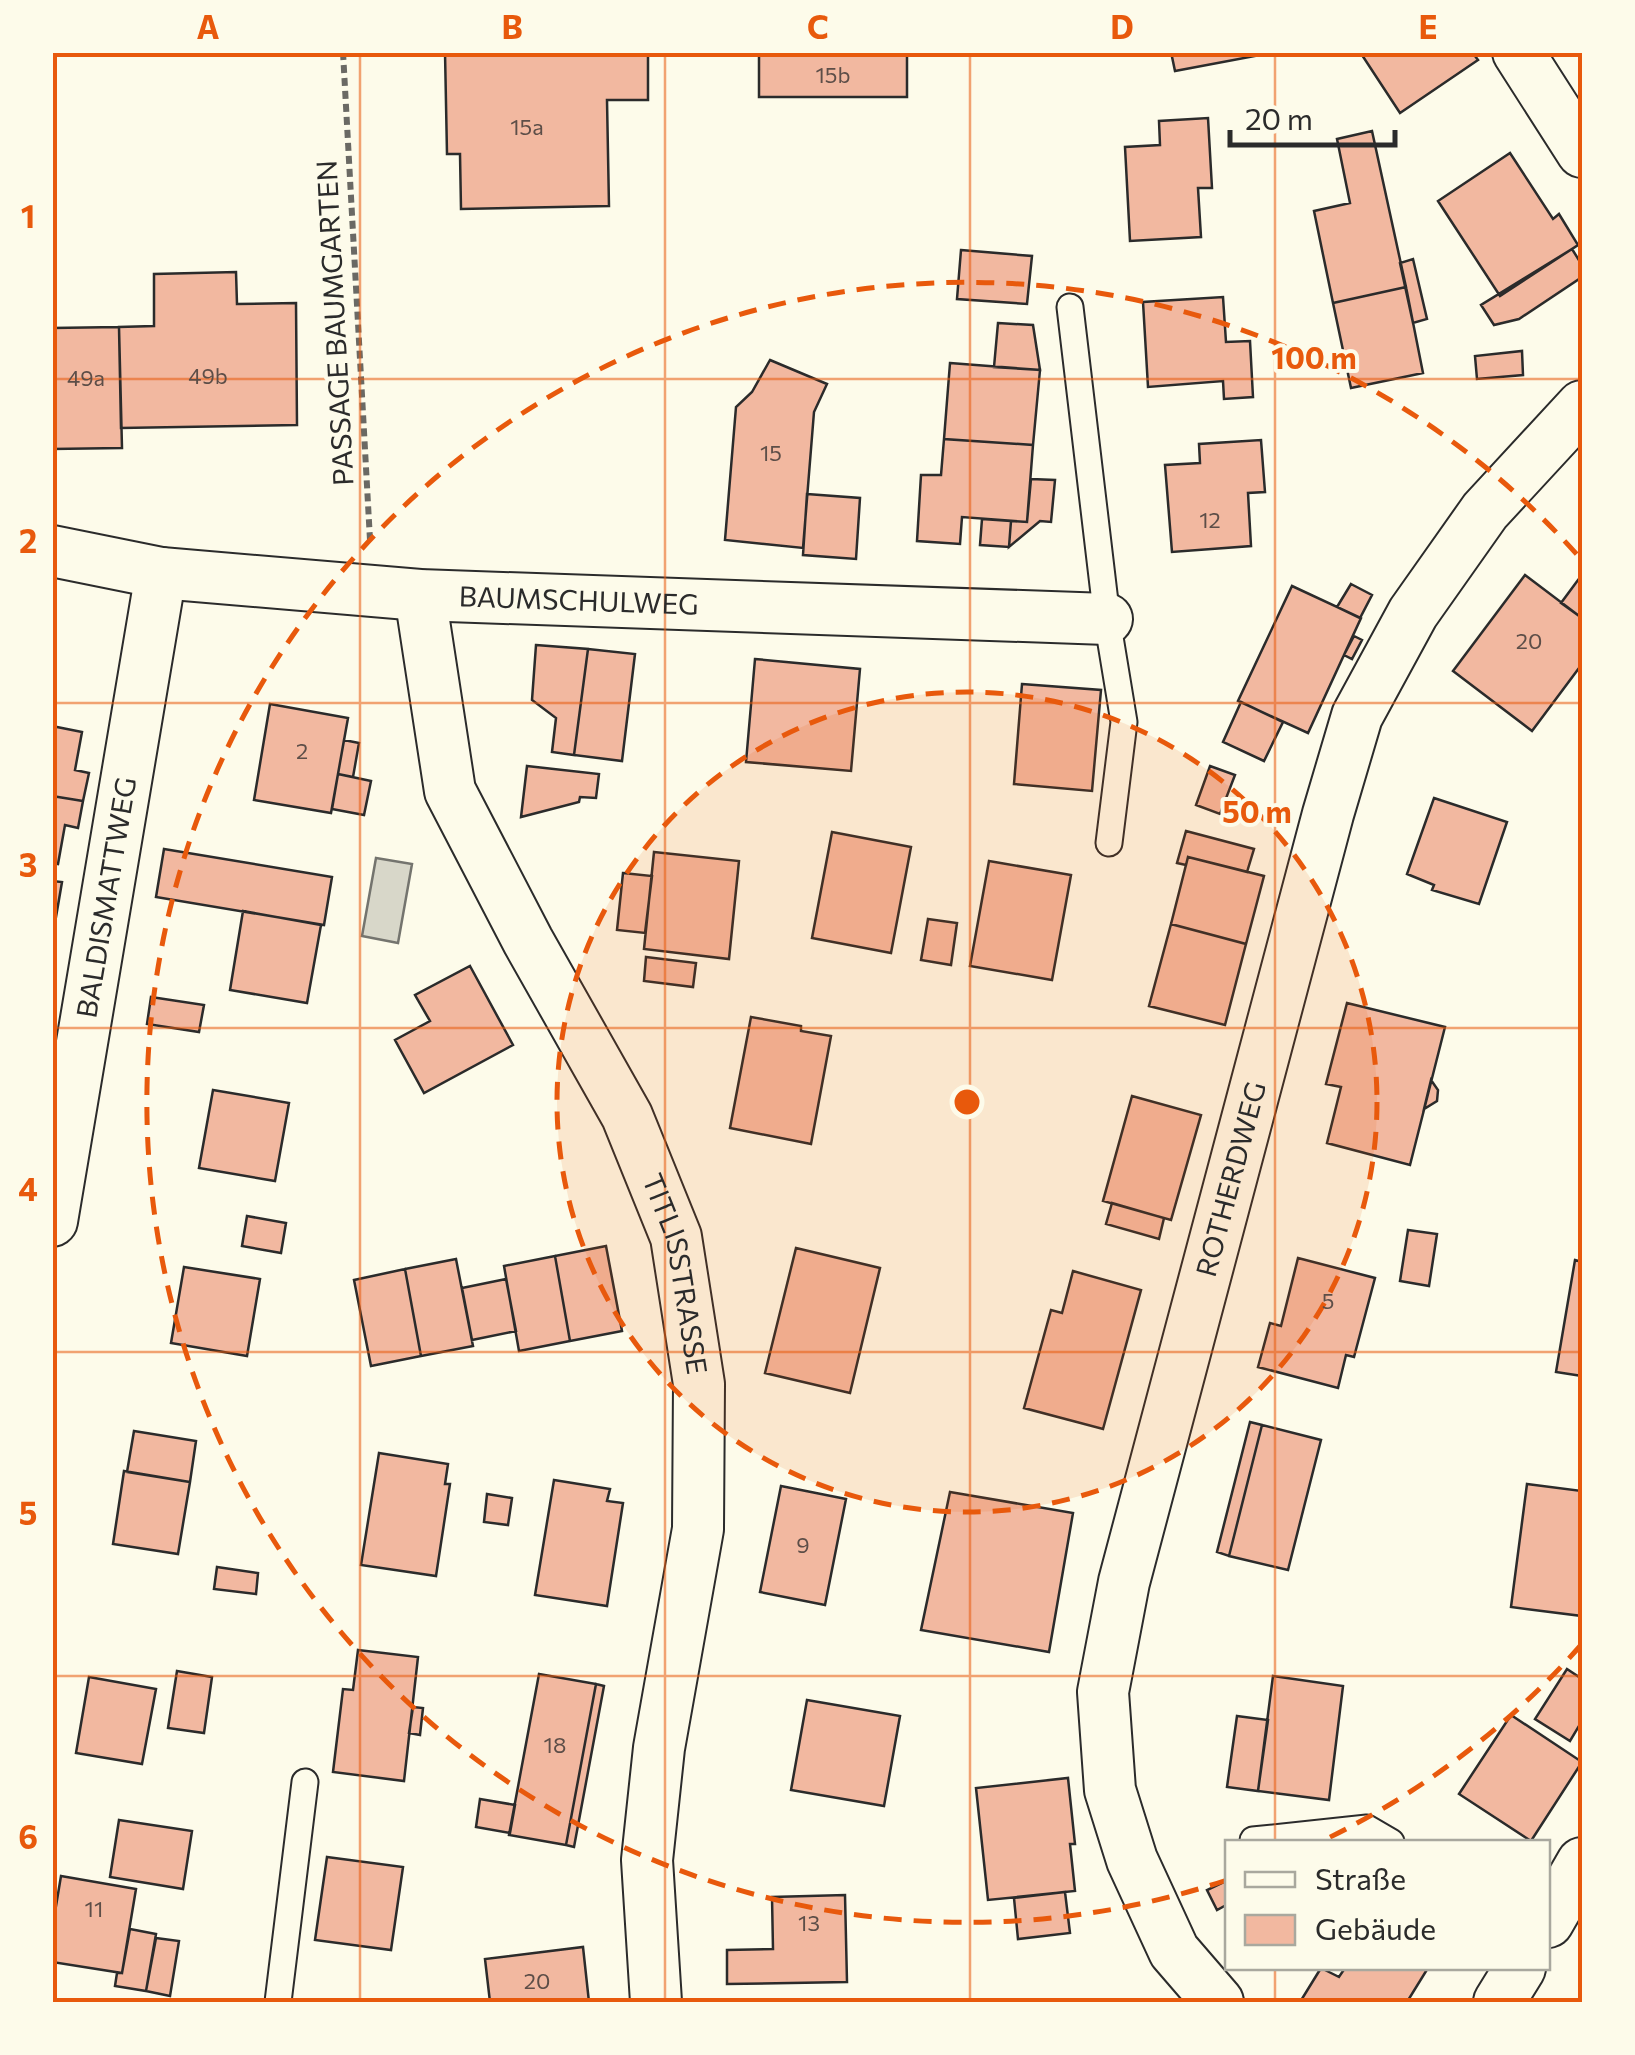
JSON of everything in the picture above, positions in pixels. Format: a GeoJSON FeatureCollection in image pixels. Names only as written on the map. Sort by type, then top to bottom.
{"type":"FeatureCollection","features":[{"type":"Feature","properties":{"kind":"street"},"geometry":{"type":"LineString","coordinates":[[1518,52],[1582,152]]}},
{"type":"Feature","properties":{"kind":"street","name":"ROTHERDWEG"},"geometry":{"type":"LineString","coordinates":[[1210,1998],[1174,1951],[1132,1860],[1110,1790],[1103,1692],[1124,1582],[1357,716],[1413,613],[1485,511],[1582,406]]}},
{"type":"Feature","properties":{"kind":"street","name":"BAUMSCHULWEG"},"geometry":{"type":"LineString","coordinates":[[52,550],[160,574],[396,593],[1107,620]]}},
{"type":"Feature","properties":{"kind":"street","name":"BALDISMATTWEG"},"geometry":{"type":"LineString","coordinates":[[52,1221],[160,574]]}},
{"type":"Feature","properties":{"kind":"street","name":"TITLISSTRASSE"},"geometry":{"type":"LineString","coordinates":[[396,593],[450,791],[528,942],[626,1116],[676,1237],[699,1384],[698,1529],[659,1748],[646,1860],[656,2002]]}},
{"type":"Feature","properties":{"kind":"street"},"geometry":{"type":"LineString","coordinates":[[1550,1919],[1582,1863]]}},
{"type":"Feature","properties":{"kind":"street"},"geometry":{"type":"LineString","coordinates":[[1499,2002],[1519,1970]]}},
{"type":"Feature","properties":{"kind":"lane"},"geometry":{"type":"LineString","coordinates":[[1070,307],[1107,620],[1124,722],[1109,843]]}},
{"type":"Feature","properties":{"kind":"lane"},"geometry":{"type":"LineString","coordinates":[[278,2002],[305,1782]]}},
{"type":"Feature","properties":{"kind":"lane"},"geometry":{"type":"LineString","coordinates":[[1254,1840],[1367,1828],[1388,1840]]}},
{"type":"Feature","properties":{"kind":"path","name":"PASSAGE BAUMGARTEN"},"geometry":{"type":"LineString","coordinates":[[343,52],[396,593]]}},
{"type":"Feature","properties":{"kind":"shaded area"},"geometry":{"type":"Polygon","coordinates":[[[376,858],[412,864],[398,943],[362,936],[376,858]]]}},
{"type":"Feature","properties":{"kind":"building"},"geometry":{"type":"Polygon","coordinates":[[[445,52],[648,52],[648,100],[607,100],[609,206],[461,209],[460,154],[447,154],[445,52]]]}},
{"type":"Feature","properties":{"kind":"building"},"geometry":{"type":"Polygon","coordinates":[[[759,52],[907,52],[907,97],[759,97],[759,52]]]}},
{"type":"Feature","properties":{"kind":"building"},"geometry":{"type":"Polygon","coordinates":[[[1171,52],[1271,52],[1271,53],[1175,71],[1171,52]]]}},
{"type":"Feature","properties":{"kind":"building"},"geometry":{"type":"Polygon","coordinates":[[[1360,52],[1472,52],[1478,60],[1400,113],[1360,52]]]}},
{"type":"Feature","properties":{"kind":"building"},"geometry":{"type":"Polygon","coordinates":[[[1208,118],[1212,188],[1198,188],[1201,237],[1130,241],[1125,147],[1160,145],[1159,121],[1208,118]]]}},
{"type":"Feature","properties":{"kind":"building"},"geometry":{"type":"Polygon","coordinates":[[[1372,131],[1406,287],[1333,303],[1314,211],[1350,203],[1337,139],[1372,131]]]}},
{"type":"Feature","properties":{"kind":"building"},"geometry":{"type":"Polygon","coordinates":[[[1510,153],[1553,219],[1559,214],[1578,245],[1500,296],[1438,201],[1510,153]]]}},
{"type":"Feature","properties":{"kind":"building"},"geometry":{"type":"Polygon","coordinates":[[[1572,249],[1582,265],[1582,277],[1519,319],[1494,325],[1481,305],[1572,249]]]}},
{"type":"Feature","properties":{"kind":"building"},"geometry":{"type":"Polygon","coordinates":[[[961,250],[1032,256],[1027,304],[957,299],[961,250]]]}},
{"type":"Feature","properties":{"kind":"building"},"geometry":{"type":"Polygon","coordinates":[[[1413,259],[1427,319],[1413,323],[1400,263],[1413,259]]]}},
{"type":"Feature","properties":{"kind":"building"},"geometry":{"type":"Polygon","coordinates":[[[236,272],[237,304],[296,303],[297,425],[121,428],[119,327],[154,326],[154,274],[236,272]]]}},
{"type":"Feature","properties":{"kind":"building"},"geometry":{"type":"Polygon","coordinates":[[[1406,287],[1423,373],[1351,388],[1333,303],[1406,287]]]}},
{"type":"Feature","properties":{"kind":"building"},"geometry":{"type":"Polygon","coordinates":[[[1223,297],[1226,342],[1250,341],[1253,397],[1224,399],[1223,381],[1148,387],[1143,302],[1223,297]]]}},
{"type":"Feature","properties":{"kind":"building"},"geometry":{"type":"Polygon","coordinates":[[[998,323],[1033,325],[1040,370],[994,367],[998,323]]]}},
{"type":"Feature","properties":{"kind":"building"},"geometry":{"type":"Polygon","coordinates":[[[119,327],[122,448],[52,449],[52,328],[119,327]]]}},
{"type":"Feature","properties":{"kind":"building"},"geometry":{"type":"Polygon","coordinates":[[[1522,351],[1523,375],[1477,379],[1475,356],[1522,351]]]}},
{"type":"Feature","properties":{"kind":"building"},"geometry":{"type":"Polygon","coordinates":[[[770,360],[827,384],[814,412],[803,548],[725,540],[736,407],[752,392],[770,360]]]}},
{"type":"Feature","properties":{"kind":"building"},"geometry":{"type":"Polygon","coordinates":[[[950,363],[1040,370],[1033,445],[944,439],[950,363]]]}},
{"type":"Feature","properties":{"kind":"building"},"geometry":{"type":"Polygon","coordinates":[[[944,439],[1033,445],[1027,522],[962,517],[960,544],[917,541],[921,475],[941,475],[944,439]]]}},
{"type":"Feature","properties":{"kind":"building"},"geometry":{"type":"Polygon","coordinates":[[[1261,440],[1265,492],[1248,493],[1251,546],[1172,552],[1165,465],[1200,463],[1199,444],[1261,440]]]}},
{"type":"Feature","properties":{"kind":"building"},"geometry":{"type":"Polygon","coordinates":[[[1031,479],[1055,480],[1051,522],[1040,521],[1009,547],[1011,521],[1027,522],[1031,479]]]}},
{"type":"Feature","properties":{"kind":"building"},"geometry":{"type":"Polygon","coordinates":[[[807,494],[860,498],[856,559],[803,555],[807,494]]]}},
{"type":"Feature","properties":{"kind":"building"},"geometry":{"type":"Polygon","coordinates":[[[982,519],[1011,521],[1009,547],[980,545],[982,519]]]}},
{"type":"Feature","properties":{"kind":"building"},"geometry":{"type":"Polygon","coordinates":[[[1525,575],[1582,618],[1582,664],[1532,731],[1453,671],[1525,575]]]}},
{"type":"Feature","properties":{"kind":"building"},"geometry":{"type":"Polygon","coordinates":[[[1578,580],[1582,583],[1582,618],[1561,603],[1578,580]]]}},
{"type":"Feature","properties":{"kind":"building"},"geometry":{"type":"Polygon","coordinates":[[[1351,584],[1372,595],[1360,618],[1337,607],[1351,584]]]}},
{"type":"Feature","properties":{"kind":"building"},"geometry":{"type":"Polygon","coordinates":[[[1292,586],[1361,618],[1308,733],[1238,701],[1292,586]]]}},
{"type":"Feature","properties":{"kind":"building"},"geometry":{"type":"Polygon","coordinates":[[[1354,636],[1362,640],[1352,659],[1344,655],[1354,636]]]}},
{"type":"Feature","properties":{"kind":"building"},"geometry":{"type":"Polygon","coordinates":[[[536,645],[588,649],[574,755],[552,752],[556,718],[532,700],[536,645]]]}},
{"type":"Feature","properties":{"kind":"building"},"geometry":{"type":"Polygon","coordinates":[[[588,649],[635,654],[622,761],[574,755],[588,649]]]}},
{"type":"Feature","properties":{"kind":"building"},"geometry":{"type":"Polygon","coordinates":[[[755,659],[860,669],[851,771],[746,762],[755,659]]]}},
{"type":"Feature","properties":{"kind":"building"},"geometry":{"type":"Polygon","coordinates":[[[1022,684],[1101,690],[1092,791],[1014,784],[1022,684]]]}},
{"type":"Feature","properties":{"kind":"building"},"geometry":{"type":"Polygon","coordinates":[[[1241,702],[1283,722],[1264,761],[1223,742],[1241,702]]]}},
{"type":"Feature","properties":{"kind":"building"},"geometry":{"type":"Polygon","coordinates":[[[270,704],[348,718],[331,813],[254,800],[270,704]]]}},
{"type":"Feature","properties":{"kind":"building"},"geometry":{"type":"Polygon","coordinates":[[[52,726],[82,732],[75,770],[89,773],[83,801],[52,796],[52,726]]]}},
{"type":"Feature","properties":{"kind":"building"},"geometry":{"type":"Polygon","coordinates":[[[344,740],[359,743],[353,777],[338,774],[344,740]]]}},
{"type":"Feature","properties":{"kind":"building"},"geometry":{"type":"Polygon","coordinates":[[[527,766],[599,774],[596,798],[580,797],[579,802],[521,817],[527,766]]]}},
{"type":"Feature","properties":{"kind":"building"},"geometry":{"type":"Polygon","coordinates":[[[1210,766],[1235,775],[1220,814],[1196,805],[1210,766]]]}},
{"type":"Feature","properties":{"kind":"building"},"geometry":{"type":"Polygon","coordinates":[[[338,774],[371,781],[364,815],[332,809],[338,774]]]}},
{"type":"Feature","properties":{"kind":"building"},"geometry":{"type":"Polygon","coordinates":[[[52,796],[83,801],[78,828],[65,825],[58,864],[52,863],[52,796]]]}},
{"type":"Feature","properties":{"kind":"building"},"geometry":{"type":"Polygon","coordinates":[[[1434,798],[1507,822],[1479,904],[1432,890],[1434,885],[1407,874],[1434,798]]]}},
{"type":"Feature","properties":{"kind":"building"},"geometry":{"type":"Polygon","coordinates":[[[1186,831],[1254,849],[1247,872],[1188,857],[1186,865],[1177,863],[1186,831]]]}},
{"type":"Feature","properties":{"kind":"building"},"geometry":{"type":"Polygon","coordinates":[[[832,832],[911,847],[891,953],[812,938],[832,832]]]}},
{"type":"Feature","properties":{"kind":"building"},"geometry":{"type":"Polygon","coordinates":[[[164,849],[332,877],[324,925],[156,897],[164,849]]]}},
{"type":"Feature","properties":{"kind":"building"},"geometry":{"type":"Polygon","coordinates":[[[654,852],[739,861],[729,959],[644,949],[654,852]]]}},
{"type":"Feature","properties":{"kind":"building"},"geometry":{"type":"Polygon","coordinates":[[[1188,857],[1264,876],[1246,944],[1171,924],[1188,857]]]}},
{"type":"Feature","properties":{"kind":"building"},"geometry":{"type":"Polygon","coordinates":[[[989,861],[1071,875],[1052,980],[970,966],[989,861]]]}},
{"type":"Feature","properties":{"kind":"building"},"geometry":{"type":"Polygon","coordinates":[[[623,873],[652,876],[645,933],[617,930],[623,873]]]}},
{"type":"Feature","properties":{"kind":"building"},"geometry":{"type":"Polygon","coordinates":[[[52,881],[62,882],[56,917],[52,917],[52,881]]]}},
{"type":"Feature","properties":{"kind":"building"},"geometry":{"type":"Polygon","coordinates":[[[243,911],[321,925],[307,1003],[230,990],[243,911]]]}},
{"type":"Feature","properties":{"kind":"building"},"geometry":{"type":"Polygon","coordinates":[[[928,919],[957,923],[951,965],[921,960],[928,919]]]}},
{"type":"Feature","properties":{"kind":"building"},"geometry":{"type":"Polygon","coordinates":[[[1171,924],[1246,944],[1225,1025],[1149,1006],[1171,924]]]}},
{"type":"Feature","properties":{"kind":"building"},"geometry":{"type":"Polygon","coordinates":[[[646,957],[696,963],[693,987],[644,981],[646,957]]]}},
{"type":"Feature","properties":{"kind":"building"},"geometry":{"type":"Polygon","coordinates":[[[470,966],[513,1045],[424,1093],[395,1040],[430,1021],[415,995],[470,966]]]}},
{"type":"Feature","properties":{"kind":"building"},"geometry":{"type":"Polygon","coordinates":[[[151,997],[204,1005],[199,1032],[147,1024],[151,997]]]}},
{"type":"Feature","properties":{"kind":"building"},"geometry":{"type":"Polygon","coordinates":[[[1347,1003],[1445,1027],[1410,1165],[1327,1143],[1341,1087],[1326,1084],[1347,1003]]]}},
{"type":"Feature","properties":{"kind":"building"},"geometry":{"type":"Polygon","coordinates":[[[751,1017],[831,1036],[811,1144],[730,1128],[751,1017]]]}},
{"type":"Feature","properties":{"kind":"building"},"geometry":{"type":"Polygon","coordinates":[[[1431,1080],[1438,1090],[1437,1101],[1424,1109],[1431,1080]]]}},
{"type":"Feature","properties":{"kind":"building"},"geometry":{"type":"Polygon","coordinates":[[[213,1090],[289,1103],[275,1181],[199,1168],[213,1090]]]}},
{"type":"Feature","properties":{"kind":"building"},"geometry":{"type":"Polygon","coordinates":[[[1132,1096],[1201,1115],[1171,1220],[1103,1201],[1132,1096]]]}},
{"type":"Feature","properties":{"kind":"building"},"geometry":{"type":"Polygon","coordinates":[[[1112,1203],[1164,1218],[1159,1239],[1106,1224],[1112,1203]]]}},
{"type":"Feature","properties":{"kind":"building"},"geometry":{"type":"Polygon","coordinates":[[[247,1216],[286,1223],[281,1253],[242,1246],[247,1216]]]}},
{"type":"Feature","properties":{"kind":"building"},"geometry":{"type":"Polygon","coordinates":[[[1408,1230],[1437,1234],[1429,1286],[1400,1281],[1408,1230]]]}},
{"type":"Feature","properties":{"kind":"building"},"geometry":{"type":"Polygon","coordinates":[[[606,1246],[622,1331],[570,1341],[555,1256],[606,1246]]]}},
{"type":"Feature","properties":{"kind":"building"},"geometry":{"type":"Polygon","coordinates":[[[796,1248],[880,1268],[850,1393],[765,1373],[796,1248]]]}},
{"type":"Feature","properties":{"kind":"building"},"geometry":{"type":"Polygon","coordinates":[[[555,1256],[570,1341],[519,1351],[504,1266],[555,1256]]]}},
{"type":"Feature","properties":{"kind":"building"},"geometry":{"type":"Polygon","coordinates":[[[1298,1258],[1375,1278],[1354,1357],[1346,1355],[1338,1388],[1258,1367],[1270,1323],[1281,1326],[1298,1258]]]}},
{"type":"Feature","properties":{"kind":"building"},"geometry":{"type":"Polygon","coordinates":[[[456,1259],[473,1346],[421,1356],[405,1269],[456,1259]]]}},
{"type":"Feature","properties":{"kind":"building"},"geometry":{"type":"Polygon","coordinates":[[[1575,1260],[1582,1262],[1582,1376],[1556,1372],[1575,1260]]]}},
{"type":"Feature","properties":{"kind":"building"},"geometry":{"type":"Polygon","coordinates":[[[184,1267],[260,1279],[247,1356],[171,1343],[184,1267]]]}},
{"type":"Feature","properties":{"kind":"building"},"geometry":{"type":"Polygon","coordinates":[[[405,1269],[421,1356],[371,1366],[354,1280],[405,1269]]]}},
{"type":"Feature","properties":{"kind":"building"},"geometry":{"type":"Polygon","coordinates":[[[1073,1271],[1141,1290],[1103,1429],[1024,1408],[1051,1310],[1062,1313],[1073,1271]]]}},
{"type":"Feature","properties":{"kind":"building"},"geometry":{"type":"Polygon","coordinates":[[[506,1279],[516,1331],[472,1340],[462,1288],[506,1279]]]}},
{"type":"Feature","properties":{"kind":"building"},"geometry":{"type":"Polygon","coordinates":[[[1250,1422],[1262,1425],[1229,1556],[1217,1552],[1250,1422]]]}},
{"type":"Feature","properties":{"kind":"building"},"geometry":{"type":"Polygon","coordinates":[[[1262,1425],[1321,1440],[1288,1570],[1229,1556],[1262,1425]]]}},
{"type":"Feature","properties":{"kind":"building"},"geometry":{"type":"Polygon","coordinates":[[[134,1431],[196,1441],[190,1482],[127,1472],[134,1431]]]}},
{"type":"Feature","properties":{"kind":"building"},"geometry":{"type":"Polygon","coordinates":[[[379,1453],[448,1464],[445,1484],[450,1484],[436,1576],[361,1565],[379,1453]]]}},
{"type":"Feature","properties":{"kind":"building"},"geometry":{"type":"Polygon","coordinates":[[[124,1471],[190,1482],[178,1554],[113,1544],[124,1471]]]}},
{"type":"Feature","properties":{"kind":"building"},"geometry":{"type":"Polygon","coordinates":[[[554,1480],[610,1489],[607,1501],[623,1503],[607,1606],[535,1595],[554,1480]]]}},
{"type":"Feature","properties":{"kind":"building"},"geometry":{"type":"Polygon","coordinates":[[[1527,1484],[1582,1491],[1582,1616],[1511,1607],[1527,1484]]]}},
{"type":"Feature","properties":{"kind":"building"},"geometry":{"type":"Polygon","coordinates":[[[781,1486],[846,1499],[825,1605],[760,1592],[781,1486]]]}},
{"type":"Feature","properties":{"kind":"building"},"geometry":{"type":"Polygon","coordinates":[[[950,1492],[1073,1513],[1049,1652],[921,1630],[950,1492]]]}},
{"type":"Feature","properties":{"kind":"building"},"geometry":{"type":"Polygon","coordinates":[[[487,1494],[512,1498],[508,1525],[484,1522],[487,1494]]]}},
{"type":"Feature","properties":{"kind":"building"},"geometry":{"type":"Polygon","coordinates":[[[217,1567],[258,1573],[256,1594],[214,1589],[217,1567]]]}},
{"type":"Feature","properties":{"kind":"building"},"geometry":{"type":"Polygon","coordinates":[[[358,1650],[418,1657],[404,1781],[333,1772],[343,1689],[353,1690],[358,1650]]]}},
{"type":"Feature","properties":{"kind":"building"},"geometry":{"type":"Polygon","coordinates":[[[1567,1669],[1582,1679],[1582,1721],[1570,1741],[1535,1719],[1567,1669]]]}},
{"type":"Feature","properties":{"kind":"building"},"geometry":{"type":"Polygon","coordinates":[[[177,1671],[212,1677],[204,1733],[168,1728],[177,1671]]]}},
{"type":"Feature","properties":{"kind":"building"},"geometry":{"type":"Polygon","coordinates":[[[539,1674],[596,1684],[566,1845],[509,1835],[539,1674]]]}},
{"type":"Feature","properties":{"kind":"building"},"geometry":{"type":"Polygon","coordinates":[[[1273,1676],[1343,1686],[1329,1800],[1258,1791],[1273,1676]]]}},
{"type":"Feature","properties":{"kind":"building"},"geometry":{"type":"Polygon","coordinates":[[[89,1677],[156,1689],[142,1764],[76,1753],[89,1677]]]}},
{"type":"Feature","properties":{"kind":"building"},"geometry":{"type":"Polygon","coordinates":[[[596,1684],[604,1686],[574,1847],[566,1845],[596,1684]]]}},
{"type":"Feature","properties":{"kind":"building"},"geometry":{"type":"Polygon","coordinates":[[[807,1700],[900,1716],[884,1806],[791,1790],[807,1700]]]}},
{"type":"Feature","properties":{"kind":"building"},"geometry":{"type":"Polygon","coordinates":[[[413,1707],[423,1708],[420,1735],[409,1733],[413,1707]]]}},
{"type":"Feature","properties":{"kind":"building"},"geometry":{"type":"Polygon","coordinates":[[[1511,1715],[1582,1762],[1532,1840],[1459,1794],[1511,1715]]]}},
{"type":"Feature","properties":{"kind":"building"},"geometry":{"type":"Polygon","coordinates":[[[1237,1716],[1268,1720],[1258,1791],[1227,1787],[1237,1716]]]}},
{"type":"Feature","properties":{"kind":"building"},"geometry":{"type":"Polygon","coordinates":[[[1068,1778],[1075,1891],[988,1900],[976,1788],[1068,1778]]]}},
{"type":"Feature","properties":{"kind":"building"},"geometry":{"type":"Polygon","coordinates":[[[480,1799],[515,1805],[510,1833],[476,1827],[480,1799]]]}},
{"type":"Feature","properties":{"kind":"building"},"geometry":{"type":"Polygon","coordinates":[[[119,1820],[192,1831],[183,1889],[110,1877],[119,1820]]]}},
{"type":"Feature","properties":{"kind":"building"},"geometry":{"type":"Polygon","coordinates":[[[327,1857],[403,1867],[391,1950],[315,1940],[327,1857]]]}},
{"type":"Feature","properties":{"kind":"building"},"geometry":{"type":"Polygon","coordinates":[[[61,1876],[136,1889],[122,1973],[52,1962],[52,1930],[61,1876]]]}},
{"type":"Feature","properties":{"kind":"building"},"geometry":{"type":"Polygon","coordinates":[[[1225,1881],[1225,1906],[1217,1910],[1207,1890],[1225,1881]]]}},
{"type":"Feature","properties":{"kind":"building"},"geometry":{"type":"Polygon","coordinates":[[[1065,1892],[1070,1933],[1018,1939],[1014,1898],[1065,1892]]]}},
{"type":"Feature","properties":{"kind":"building"},"geometry":{"type":"Polygon","coordinates":[[[845,1895],[847,1982],[727,1984],[727,1950],[773,1949],[772,1897],[845,1895]]]}},
{"type":"Feature","properties":{"kind":"building"},"geometry":{"type":"Polygon","coordinates":[[[130,1929],[156,1934],[146,1991],[115,1986],[117,1973],[122,1973],[130,1929]]]}},
{"type":"Feature","properties":{"kind":"building"},"geometry":{"type":"Polygon","coordinates":[[[156,1938],[179,1941],[170,1996],[146,1991],[156,1938]]]}},
{"type":"Feature","properties":{"kind":"building"},"geometry":{"type":"Polygon","coordinates":[[[583,1947],[589,2002],[490,2002],[485,1959],[583,1947]]]}},
{"type":"Feature","properties":{"kind":"building"},"geometry":{"type":"Polygon","coordinates":[[[1320,1970],[1339,1977],[1344,1970],[1427,1970],[1407,2002],[1300,2002],[1320,1970]]]}}]}
